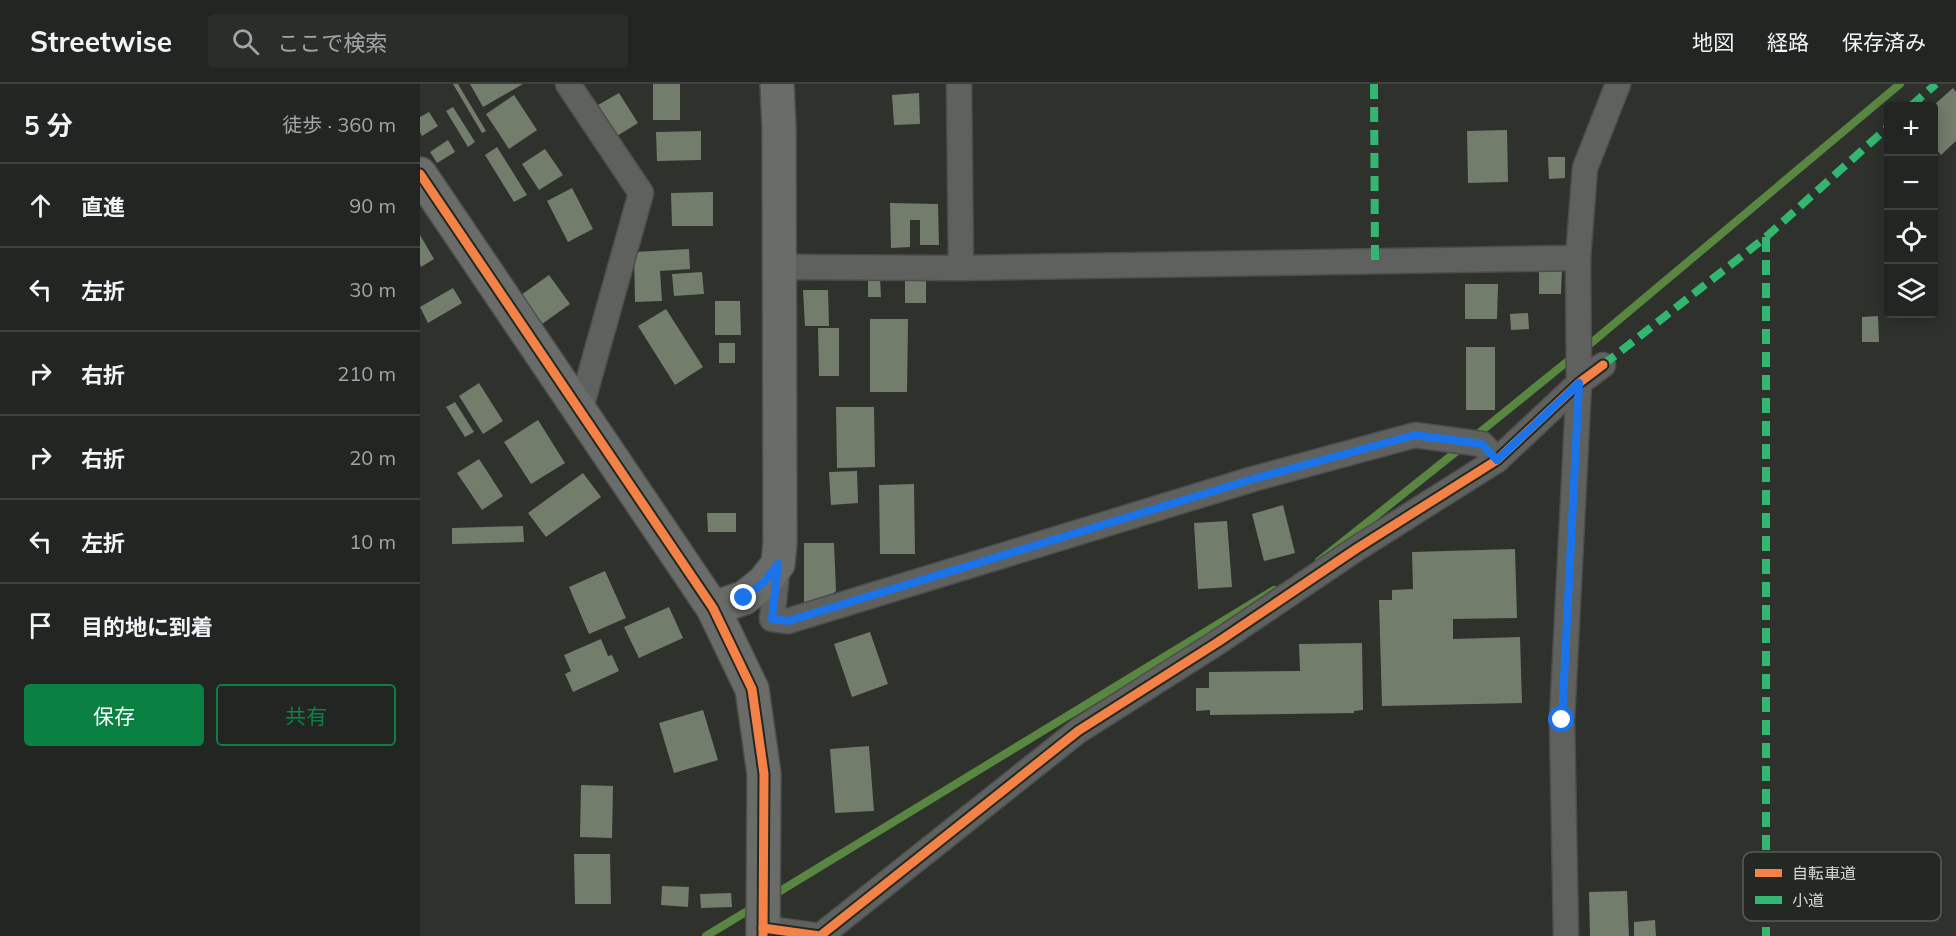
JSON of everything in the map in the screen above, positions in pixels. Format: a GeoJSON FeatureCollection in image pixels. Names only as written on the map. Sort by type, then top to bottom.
{"type":"FeatureCollection","features":[{"type":"Feature","properties":{"kind":"street"},"geometry":{"type":"LineString","coordinates":[[568,84],[641,193],[580,411]]}},
{"type":"Feature","properties":{"kind":"street"},"geometry":{"type":"LineString","coordinates":[[777,84],[780,543],[772,619],[788,621],[1253,479],[1415,435],[1482,444],[1497,460]]}},
{"type":"Feature","properties":{"kind":"street"},"geometry":{"type":"LineString","coordinates":[[959,84],[961,268]]}},
{"type":"Feature","properties":{"kind":"street"},"geometry":{"type":"LineString","coordinates":[[1566,936],[1562,720],[1579,383],[1578,258],[1585,168],[1618,84]]}},
{"type":"Feature","properties":{"kind":"street"},"geometry":{"type":"LineString","coordinates":[[420,174],[713,608],[752,689],[764,774],[763,932],[820,936],[1078,731],[1218,642],[1356,549],[1497,460],[1579,383],[1603,365]]}},
{"type":"Feature","properties":{"kind":"street"},"geometry":{"type":"LineString","coordinates":[[779,267],[961,268],[1578,258]]}},
{"type":"Feature","properties":{"kind":"street"},"geometry":{"type":"LineString","coordinates":[[713,608],[744,598],[764,582],[778,564]]}},
{"type":"Feature","properties":{"kind":"building"},"geometry":{"type":"Polygon","coordinates":[[[453,84],[458,84],[486,131],[482,133],[453,84]]]}},
{"type":"Feature","properties":{"kind":"building"},"geometry":{"type":"Polygon","coordinates":[[[470,84],[523,84],[483,107],[470,84]]]}},
{"type":"Feature","properties":{"kind":"building"},"geometry":{"type":"Polygon","coordinates":[[[653,84],[680,84],[680,120],[653,120],[653,84]]]}},
{"type":"Feature","properties":{"kind":"building"},"geometry":{"type":"Polygon","coordinates":[[[1953,88],[1956,92],[1956,141],[1941,155],[1938,151],[1937,102],[1953,88]]]}},
{"type":"Feature","properties":{"kind":"building"},"geometry":{"type":"Polygon","coordinates":[[[619,93],[638,123],[617,136],[598,105],[619,93]]]}},
{"type":"Feature","properties":{"kind":"building"},"geometry":{"type":"Polygon","coordinates":[[[919,93],[920,124],[894,125],[892,95],[919,93]]]}},
{"type":"Feature","properties":{"kind":"building"},"geometry":{"type":"Polygon","coordinates":[[[514,95],[537,130],[509,149],[486,114],[514,95]]]}},
{"type":"Feature","properties":{"kind":"building"},"geometry":{"type":"Polygon","coordinates":[[[453,107],[475,142],[468,147],[446,111],[453,107]]]}},
{"type":"Feature","properties":{"kind":"building"},"geometry":{"type":"Polygon","coordinates":[[[429,112],[438,126],[422,136],[420,117],[429,112]]]}},
{"type":"Feature","properties":{"kind":"building"},"geometry":{"type":"Polygon","coordinates":[[[1507,130],[1508,182],[1468,183],[1467,131],[1507,130]]]}},
{"type":"Feature","properties":{"kind":"building"},"geometry":{"type":"Polygon","coordinates":[[[701,131],[701,160],[657,161],[656,132],[701,131]]]}},
{"type":"Feature","properties":{"kind":"building"},"geometry":{"type":"Polygon","coordinates":[[[448,140],[455,152],[437,163],[430,152],[448,140]]]}},
{"type":"Feature","properties":{"kind":"building"},"geometry":{"type":"Polygon","coordinates":[[[497,147],[527,195],[514,202],[485,155],[497,147]]]}},
{"type":"Feature","properties":{"kind":"building"},"geometry":{"type":"Polygon","coordinates":[[[545,149],[563,175],[539,190],[522,164],[545,149]]]}},
{"type":"Feature","properties":{"kind":"building"},"geometry":{"type":"Polygon","coordinates":[[[1548,157],[1565,157],[1565,178],[1549,179],[1548,157]]]}},
{"type":"Feature","properties":{"kind":"building"},"geometry":{"type":"Polygon","coordinates":[[[572,188],[593,229],[568,242],[547,201],[572,188]]]}},
{"type":"Feature","properties":{"kind":"building"},"geometry":{"type":"Polygon","coordinates":[[[713,192],[713,226],[672,226],[671,193],[713,192]]]}},
{"type":"Feature","properties":{"kind":"building"},"geometry":{"type":"Polygon","coordinates":[[[890,203],[938,204],[939,245],[920,245],[920,220],[910,220],[910,247],[891,248],[890,203]]]}},
{"type":"Feature","properties":{"kind":"building"},"geometry":{"type":"Polygon","coordinates":[[[420,235],[434,259],[421,267],[420,264],[420,235]]]}},
{"type":"Feature","properties":{"kind":"building"},"geometry":{"type":"Polygon","coordinates":[[[689,249],[690,269],[660,271],[662,301],[635,302],[634,252],[689,249]]]}},
{"type":"Feature","properties":{"kind":"building"},"geometry":{"type":"Polygon","coordinates":[[[1539,268],[1562,268],[1561,294],[1539,294],[1539,268]]]}},
{"type":"Feature","properties":{"kind":"building"},"geometry":{"type":"Polygon","coordinates":[[[702,272],[704,294],[674,296],[672,274],[702,272]]]}},
{"type":"Feature","properties":{"kind":"building"},"geometry":{"type":"Polygon","coordinates":[[[549,275],[570,304],[535,329],[514,300],[549,275]]]}},
{"type":"Feature","properties":{"kind":"building"},"geometry":{"type":"Polygon","coordinates":[[[868,277],[880,277],[881,297],[868,297],[868,277]]]}},
{"type":"Feature","properties":{"kind":"building"},"geometry":{"type":"Polygon","coordinates":[[[905,280],[926,280],[926,303],[905,303],[905,280]]]}},
{"type":"Feature","properties":{"kind":"building"},"geometry":{"type":"Polygon","coordinates":[[[1465,284],[1498,284],[1497,319],[1465,319],[1465,284]]]}},
{"type":"Feature","properties":{"kind":"building"},"geometry":{"type":"Polygon","coordinates":[[[453,288],[462,303],[428,323],[420,307],[453,288]]]}},
{"type":"Feature","properties":{"kind":"building"},"geometry":{"type":"Polygon","coordinates":[[[803,290],[828,290],[829,326],[805,326],[803,290]]]}},
{"type":"Feature","properties":{"kind":"building"},"geometry":{"type":"Polygon","coordinates":[[[715,301],[740,301],[741,335],[715,335],[715,301]]]}},
{"type":"Feature","properties":{"kind":"building"},"geometry":{"type":"Polygon","coordinates":[[[666,309],[703,367],[675,385],[638,326],[666,309]]]}},
{"type":"Feature","properties":{"kind":"building"},"geometry":{"type":"Polygon","coordinates":[[[1528,313],[1529,329],[1511,330],[1510,314],[1528,313]]]}},
{"type":"Feature","properties":{"kind":"building"},"geometry":{"type":"Polygon","coordinates":[[[1878,316],[1879,342],[1862,342],[1862,317],[1878,316]]]}},
{"type":"Feature","properties":{"kind":"building"},"geometry":{"type":"Polygon","coordinates":[[[870,319],[908,319],[907,392],[870,392],[870,319]]]}},
{"type":"Feature","properties":{"kind":"building"},"geometry":{"type":"Polygon","coordinates":[[[818,328],[839,328],[839,376],[819,376],[818,328]]]}},
{"type":"Feature","properties":{"kind":"building"},"geometry":{"type":"Polygon","coordinates":[[[719,343],[735,343],[735,363],[719,363],[719,343]]]}},
{"type":"Feature","properties":{"kind":"building"},"geometry":{"type":"Polygon","coordinates":[[[1466,347],[1495,347],[1495,410],[1466,410],[1466,347]]]}},
{"type":"Feature","properties":{"kind":"building"},"geometry":{"type":"Polygon","coordinates":[[[479,383],[503,421],[483,434],[459,396],[479,383]]]}},
{"type":"Feature","properties":{"kind":"building"},"geometry":{"type":"Polygon","coordinates":[[[455,402],[474,432],[465,437],[446,407],[455,402]]]}},
{"type":"Feature","properties":{"kind":"building"},"geometry":{"type":"Polygon","coordinates":[[[836,407],[874,407],[875,467],[837,468],[836,407]]]}},
{"type":"Feature","properties":{"kind":"building"},"geometry":{"type":"Polygon","coordinates":[[[538,420],[565,463],[531,484],[504,442],[538,420]]]}},
{"type":"Feature","properties":{"kind":"building"},"geometry":{"type":"Polygon","coordinates":[[[479,459],[503,496],[482,510],[457,473],[479,459]]]}},
{"type":"Feature","properties":{"kind":"building"},"geometry":{"type":"Polygon","coordinates":[[[857,471],[858,503],[831,505],[829,472],[857,471]]]}},
{"type":"Feature","properties":{"kind":"building"},"geometry":{"type":"Polygon","coordinates":[[[583,473],[601,497],[546,537],[528,513],[583,473]]]}},
{"type":"Feature","properties":{"kind":"building"},"geometry":{"type":"Polygon","coordinates":[[[914,484],[915,554],[880,554],[879,485],[914,484]]]}},
{"type":"Feature","properties":{"kind":"building"},"geometry":{"type":"Polygon","coordinates":[[[1283,505],[1295,553],[1264,561],[1252,514],[1283,505]]]}},
{"type":"Feature","properties":{"kind":"building"},"geometry":{"type":"Polygon","coordinates":[[[707,513],[736,513],[736,532],[708,532],[707,513]]]}},
{"type":"Feature","properties":{"kind":"building"},"geometry":{"type":"Polygon","coordinates":[[[1227,521],[1232,587],[1198,589],[1194,523],[1227,521]]]}},
{"type":"Feature","properties":{"kind":"building"},"geometry":{"type":"Polygon","coordinates":[[[523,526],[524,542],[452,544],[452,528],[523,526]]]}},
{"type":"Feature","properties":{"kind":"building"},"geometry":{"type":"Polygon","coordinates":[[[804,543],[834,543],[836,591],[830,596],[804,605],[804,543]]]}},
{"type":"Feature","properties":{"kind":"building"},"geometry":{"type":"Polygon","coordinates":[[[1515,549],[1517,618],[1453,619],[1453,639],[1520,637],[1522,703],[1382,706],[1379,600],[1392,600],[1392,590],[1413,589],[1412,552],[1515,549]]]}},
{"type":"Feature","properties":{"kind":"building"},"geometry":{"type":"Polygon","coordinates":[[[605,571],[626,618],[589,634],[569,587],[605,571]]]}},
{"type":"Feature","properties":{"kind":"building"},"geometry":{"type":"Polygon","coordinates":[[[669,607],[683,638],[639,658],[624,627],[669,607]]]}},
{"type":"Feature","properties":{"kind":"building"},"geometry":{"type":"Polygon","coordinates":[[[870,632],[888,684],[852,697],[834,644],[870,632]]]}},
{"type":"Feature","properties":{"kind":"building"},"geometry":{"type":"Polygon","coordinates":[[[601,639],[608,656],[612,655],[619,671],[573,692],[565,674],[571,671],[564,655],[601,639]]]}},
{"type":"Feature","properties":{"kind":"building"},"geometry":{"type":"Polygon","coordinates":[[[1362,643],[1363,710],[1354,711],[1354,713],[1210,715],[1210,710],[1196,711],[1196,688],[1209,688],[1209,672],[1300,671],[1299,644],[1362,643]]]}},
{"type":"Feature","properties":{"kind":"building"},"geometry":{"type":"Polygon","coordinates":[[[703,710],[718,760],[674,773],[659,723],[703,710]]]}},
{"type":"Feature","properties":{"kind":"building"},"geometry":{"type":"Polygon","coordinates":[[[869,746],[874,811],[835,813],[830,749],[869,746]]]}},
{"type":"Feature","properties":{"kind":"building"},"geometry":{"type":"Polygon","coordinates":[[[581,785],[613,786],[612,838],[580,837],[581,785]]]}},
{"type":"Feature","properties":{"kind":"building"},"geometry":{"type":"Polygon","coordinates":[[[574,854],[610,854],[611,904],[575,904],[574,854]]]}},
{"type":"Feature","properties":{"kind":"building"},"geometry":{"type":"Polygon","coordinates":[[[662,886],[689,887],[688,907],[661,905],[662,886]]]}},
{"type":"Feature","properties":{"kind":"building"},"geometry":{"type":"Polygon","coordinates":[[[1627,891],[1629,936],[1590,936],[1589,892],[1627,891]]]}},
{"type":"Feature","properties":{"kind":"building"},"geometry":{"type":"Polygon","coordinates":[[[731,893],[732,907],[701,908],[700,894],[731,893]]]}},
{"type":"Feature","properties":{"kind":"building"},"geometry":{"type":"Polygon","coordinates":[[[1655,920],[1656,936],[1634,936],[1634,922],[1655,920]]]}},
{"type":"Feature","properties":{"kind":"waterway"},"geometry":{"type":"LineString","coordinates":[[1584,349],[1900,84]]}},
{"type":"Feature","properties":{"kind":"waterway"},"geometry":{"type":"LineString","coordinates":[[1474,437],[1574,356]]}},
{"type":"Feature","properties":{"kind":"waterway"},"geometry":{"type":"LineString","coordinates":[[1319,561],[1462,447]]}},
{"type":"Feature","properties":{"kind":"waterway"},"geometry":{"type":"LineString","coordinates":[[772,896],[1274,590]]}},
{"type":"Feature","properties":{"kind":"waterway"},"geometry":{"type":"LineString","coordinates":[[706,936],[754,907]]}},
{"type":"Feature","properties":{"kind":"marked path"},"geometry":{"type":"LineString","coordinates":[[1374,84],[1375,262]]}},
{"type":"Feature","properties":{"kind":"marked path"},"geometry":{"type":"LineString","coordinates":[[1916,102],[1936,84]]}},
{"type":"Feature","properties":{"kind":"marked path"},"geometry":{"type":"LineString","coordinates":[[1603,365],[1766,237],[1884,131]]}},
{"type":"Feature","properties":{"kind":"marked path"},"geometry":{"type":"LineString","coordinates":[[1766,237],[1766,852]]}},
{"type":"Feature","properties":{"kind":"marked path"},"geometry":{"type":"LineString","coordinates":[[1766,921],[1766,936]]}},
{"type":"Feature","properties":{"kind":"cycle path"},"geometry":{"type":"LineString","coordinates":[[420,174],[713,608],[752,689],[764,774],[763,936]]}},
{"type":"Feature","properties":{"kind":"cycle path"},"geometry":{"type":"LineString","coordinates":[[763,928],[820,936],[1078,731],[1218,642],[1356,549],[1497,460],[1579,383],[1603,365]]}},
{"type":"Feature","properties":{"kind":"route"},"geometry":{"type":"LineString","coordinates":[[744,598],[764,582],[778,564],[772,619],[788,621],[1253,479],[1415,435],[1482,444],[1497,460],[1579,383],[1562,720]]}}]}
